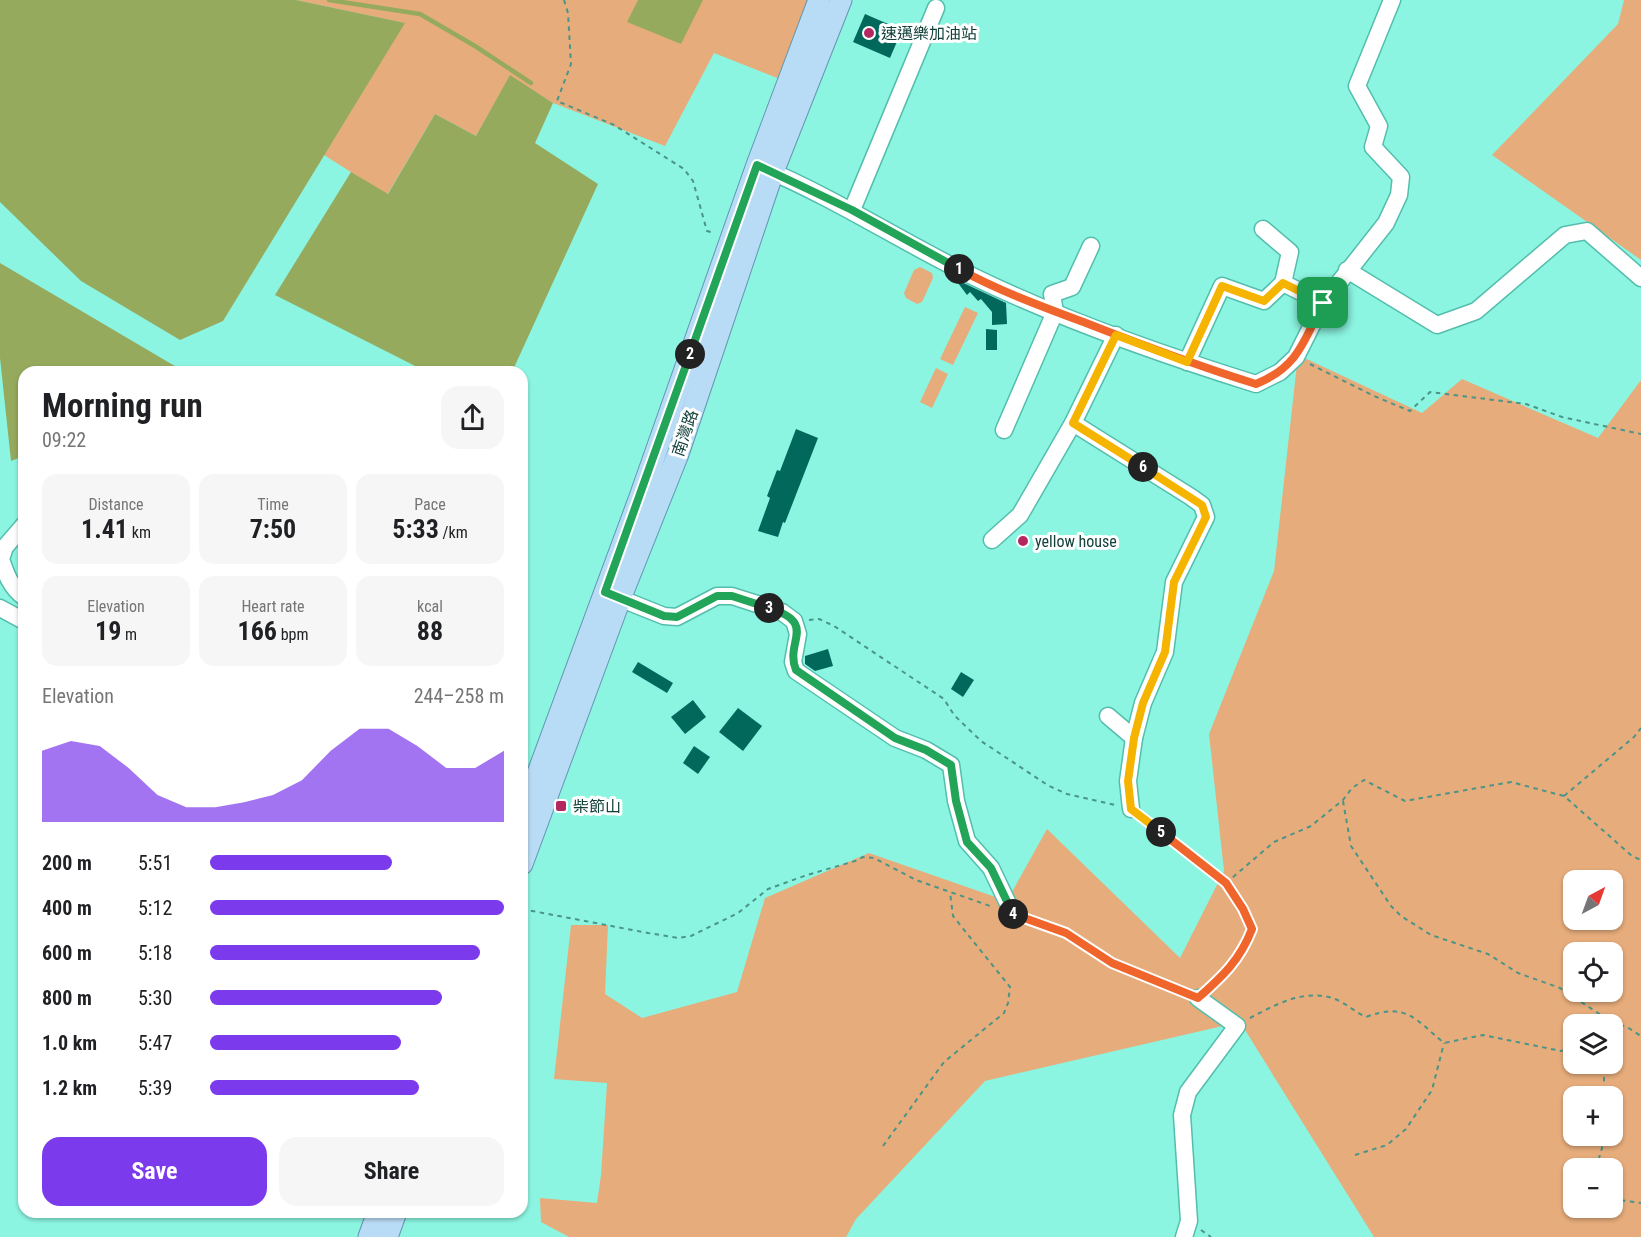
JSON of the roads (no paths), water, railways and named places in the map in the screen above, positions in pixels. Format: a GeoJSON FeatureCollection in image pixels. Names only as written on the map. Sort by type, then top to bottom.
{"type":"FeatureCollection","features":[{"type":"Feature","properties":{"kind":"main road","name":"南灣路"},"geometry":{"type":"LineString","coordinates":[[528,786],[678,454],[819,0]]}},
{"type":"Feature","properties":{"kind":"main road","name":"南灣路"},"geometry":{"type":"LineString","coordinates":[[528,846],[730,239],[765,169],[841,0]]}},
{"type":"Feature","properties":{"kind":"main road"},"geometry":{"type":"LineString","coordinates":[[369,1237],[376,1218]]}},
{"type":"Feature","properties":{"kind":"main road"},"geometry":{"type":"LineString","coordinates":[[387,1237],[394,1218]]}},
{"type":"Feature","properties":{"kind":"street"},"geometry":{"type":"LineString","coordinates":[[765,169],[852,210],[1008,293],[1187,362],[1256,384],[1280,372],[1296,357],[1323,303],[1386,223],[1399,195],[1401,177],[1373,147],[1379,126],[1357,86],[1392,0]]}},
{"type":"Feature","properties":{"kind":"street"},"geometry":{"type":"LineString","coordinates":[[852,210],[936,8]]}},
{"type":"Feature","properties":{"kind":"street"},"geometry":{"type":"LineString","coordinates":[[1187,362],[1222,286],[1264,301],[1283,283],[1290,252],[1263,229]]}},
{"type":"Feature","properties":{"kind":"street"},"geometry":{"type":"LineString","coordinates":[[1347,270],[1437,325],[1476,311],[1565,235],[1587,231],[1641,278]]}},
{"type":"Feature","properties":{"kind":"street"},"geometry":{"type":"LineString","coordinates":[[1004,430],[1055,312],[1052,294],[1072,287],[1091,246]]}},
{"type":"Feature","properties":{"kind":"street"},"geometry":{"type":"LineString","coordinates":[[1283,283],[1323,303]]}},
{"type":"Feature","properties":{"kind":"street"},"geometry":{"type":"LineString","coordinates":[[992,540],[1020,515],[1073,423],[1116,335]]}},
{"type":"Feature","properties":{"kind":"street"},"geometry":{"type":"LineString","coordinates":[[1073,423],[1191,497],[1202,505],[1206,517],[1174,582],[1165,652],[1143,703],[1134,738],[1128,781],[1131,809]]}},
{"type":"Feature","properties":{"kind":"street"},"geometry":{"type":"LineString","coordinates":[[18,532],[5,548],[1,559],[18,592]]}},
{"type":"Feature","properties":{"kind":"street"},"geometry":{"type":"LineString","coordinates":[[613,596],[664,616],[677,617],[717,596],[732,596],[783,612],[794,621],[798,634],[793,662],[796,670],[895,738],[926,750],[951,765],[956,801],[967,842],[991,868],[1013,914]]}},
{"type":"Feature","properties":{"kind":"street"},"geometry":{"type":"LineString","coordinates":[[0,608],[18,618]]}},
{"type":"Feature","properties":{"kind":"street"},"geometry":{"type":"LineString","coordinates":[[1108,716],[1134,738]]}},
{"type":"Feature","properties":{"kind":"street"},"geometry":{"type":"LineString","coordinates":[[1184,1237],[1189,1221],[1182,1115],[1188,1092],[1237,1026],[1198,998]]}},
{"type":"Feature","properties":{"kind":"waterway"},"geometry":{"type":"LineString","coordinates":[[329,0],[420,14],[475,46],[531,83]]}},
{"type":"Feature","properties":{"kind":"place","name":"速邁樂加油站"},"geometry":{"type":"Point","coordinates":[869,33]}},
{"type":"Feature","properties":{"kind":"place","name":"yellow house"},"geometry":{"type":"Point","coordinates":[1023,541]}},
{"type":"Feature","properties":{"kind":"place","name":"柴節山"},"geometry":{"type":"Point","coordinates":[561,806]}}]}
